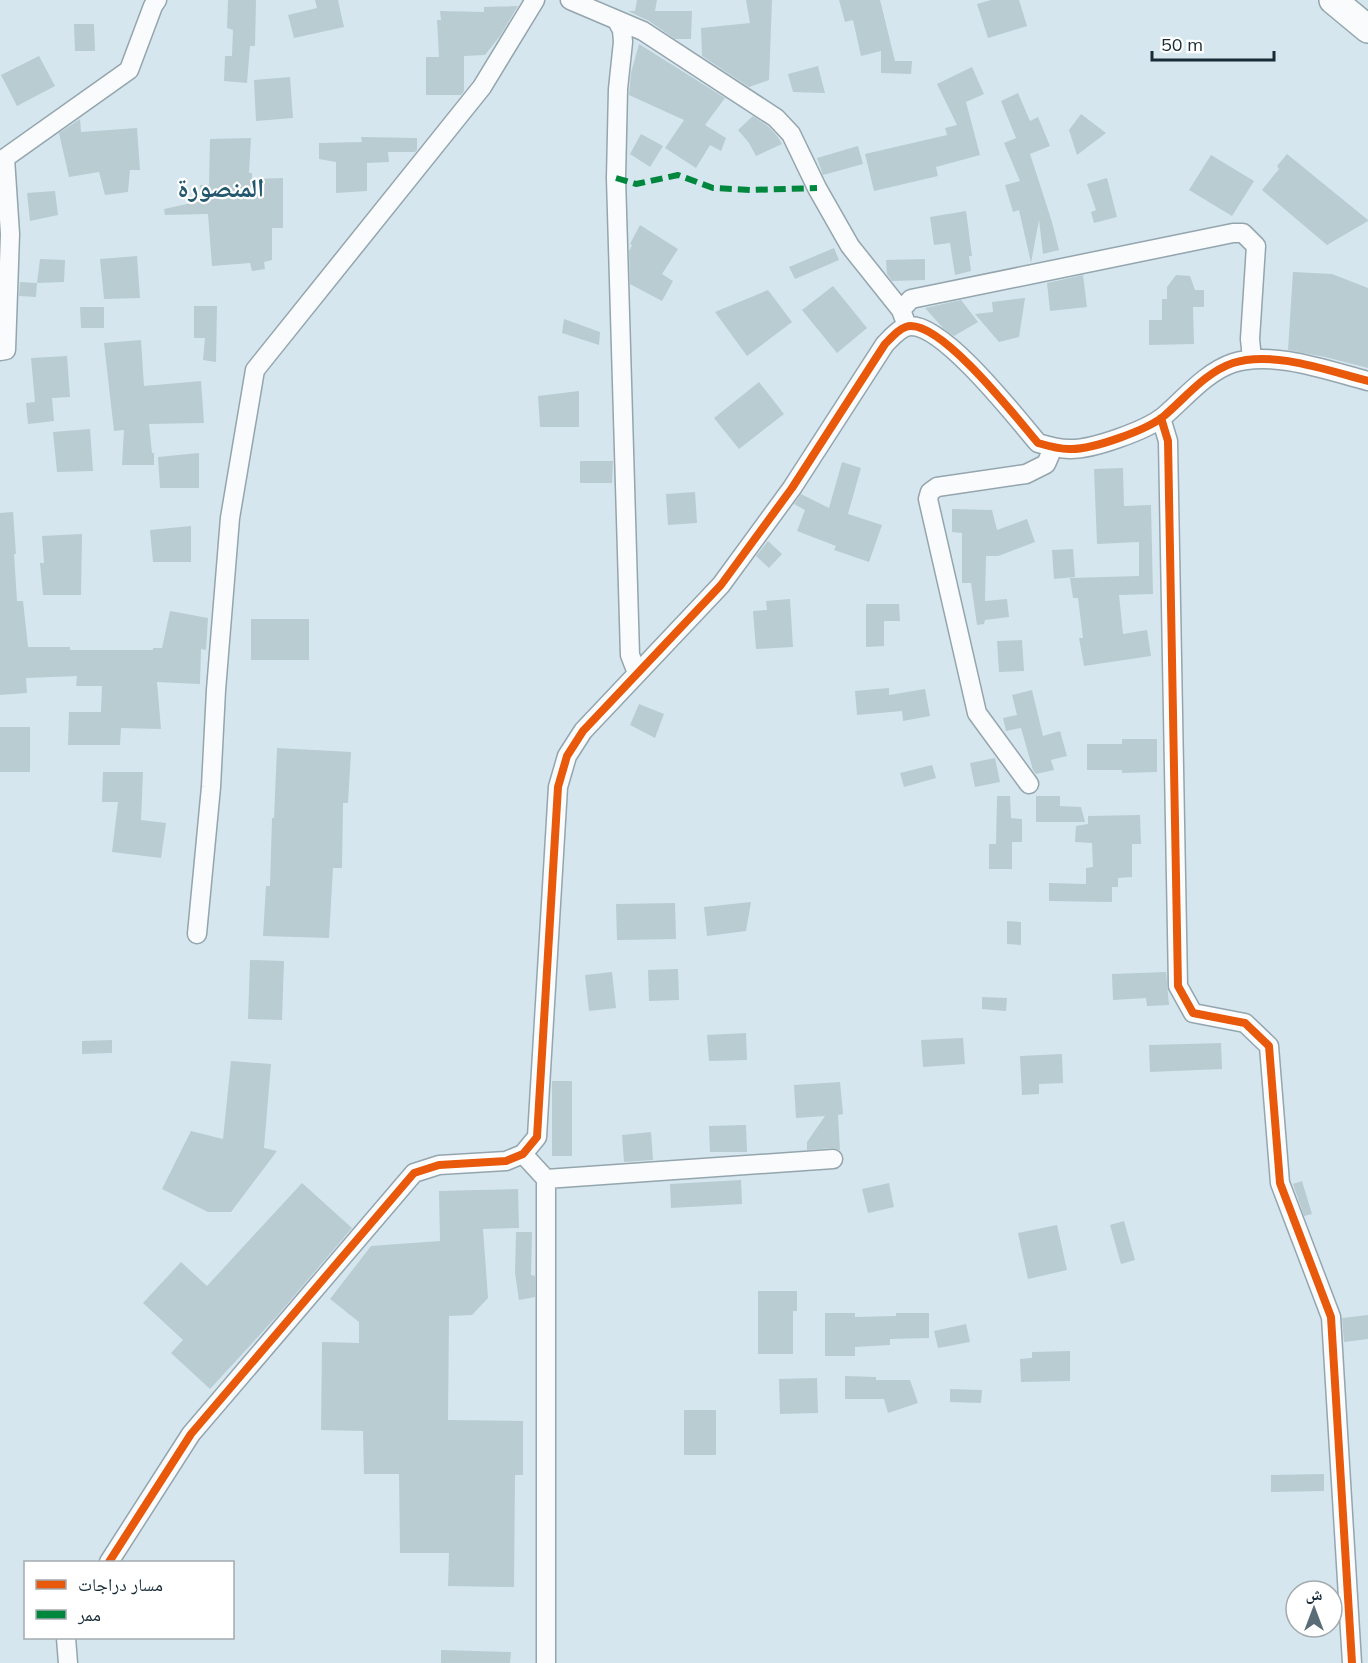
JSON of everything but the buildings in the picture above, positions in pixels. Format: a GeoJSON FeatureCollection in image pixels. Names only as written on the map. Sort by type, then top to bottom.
{"type":"FeatureCollection","features":[{"type":"Feature","properties":{"kind":"main road"},"geometry":{"type":"LineString","coordinates":[[1333,0],[1368,29]]}},
{"type":"Feature","properties":{"kind":"street"},"geometry":{"type":"LineString","coordinates":[[0,351],[6,350],[10,234],[3,159],[129,70],[153,6],[158,0]]}},
{"type":"Feature","properties":{"kind":"street"},"geometry":{"type":"LineString","coordinates":[[197,934],[211,787],[216,690],[230,518],[255,370],[482,87],[535,0]]}},
{"type":"Feature","properties":{"kind":"street"},"geometry":{"type":"LineString","coordinates":[[570,0],[643,31],[776,118],[791,134],[817,188],[850,246],[904,318],[942,341],[975,370],[1038,443],[1053,448],[1072,450],[1099,444],[1143,429],[1161,418],[1215,371],[1233,363],[1252,359],[1295,363],[1368,381]]}},
{"type":"Feature","properties":{"kind":"street"},"geometry":{"type":"LineString","coordinates":[[617,21],[622,30],[623,42],[618,88],[615,178],[618,280],[630,655],[637,673]]}},
{"type":"Feature","properties":{"kind":"street"},"geometry":{"type":"LineString","coordinates":[[110,1561],[191,1434],[414,1173],[440,1165],[506,1161],[523,1154],[537,1137],[558,787],[567,756],[583,731],[721,585],[792,488],[885,344],[896,333],[911,299],[1233,233],[1243,233],[1256,246],[1250,339],[1252,359]]}},
{"type":"Feature","properties":{"kind":"street"},"geometry":{"type":"LineString","coordinates":[[1161,418],[1168,441],[1178,986],[1193,1013],[1245,1023],[1269,1046],[1280,1183],[1330,1317],[1352,1663]]}},
{"type":"Feature","properties":{"kind":"street"},"geometry":{"type":"LineString","coordinates":[[1029,784],[976,713],[928,499],[930,492],[937,487],[1026,474],[1046,464],[1053,448]]}},
{"type":"Feature","properties":{"kind":"street"},"geometry":{"type":"LineString","coordinates":[[523,1154],[546,1179],[546,1663]]}},
{"type":"Feature","properties":{"kind":"street"},"geometry":{"type":"LineString","coordinates":[[546,1179],[833,1159]]}},
{"type":"Feature","properties":{"kind":"street"},"geometry":{"type":"LineString","coordinates":[[66,1639],[68,1663]]}},
{"type":"Feature","properties":{"kind":"marked path"},"geometry":{"type":"LineString","coordinates":[[616,178],[636,184],[678,175],[713,188],[750,190],[817,188]]}},
{"type":"Feature","properties":{"kind":"cycle path"},"geometry":{"type":"LineString","coordinates":[[110,1561],[191,1434],[414,1173],[439,1165],[506,1161],[523,1154],[537,1137],[558,787],[567,756],[583,731],[721,585],[792,488],[885,344],[894,335],[911,326],[925,330],[942,340],[979,374],[1038,443],[1065,449],[1105,443],[1145,427],[1164,416],[1205,379],[1233,363],[1248,360],[1283,360],[1368,381]]}},
{"type":"Feature","properties":{"kind":"cycle path"},"geometry":{"type":"LineString","coordinates":[[1161,418],[1168,441],[1178,986],[1193,1013],[1245,1023],[1269,1046],[1280,1183],[1331,1317],[1352,1663]]}},
{"type":"Feature","properties":{"kind":"district","name":"المنصورة"},"geometry":{"type":"Point","coordinates":[221,188]}}]}
